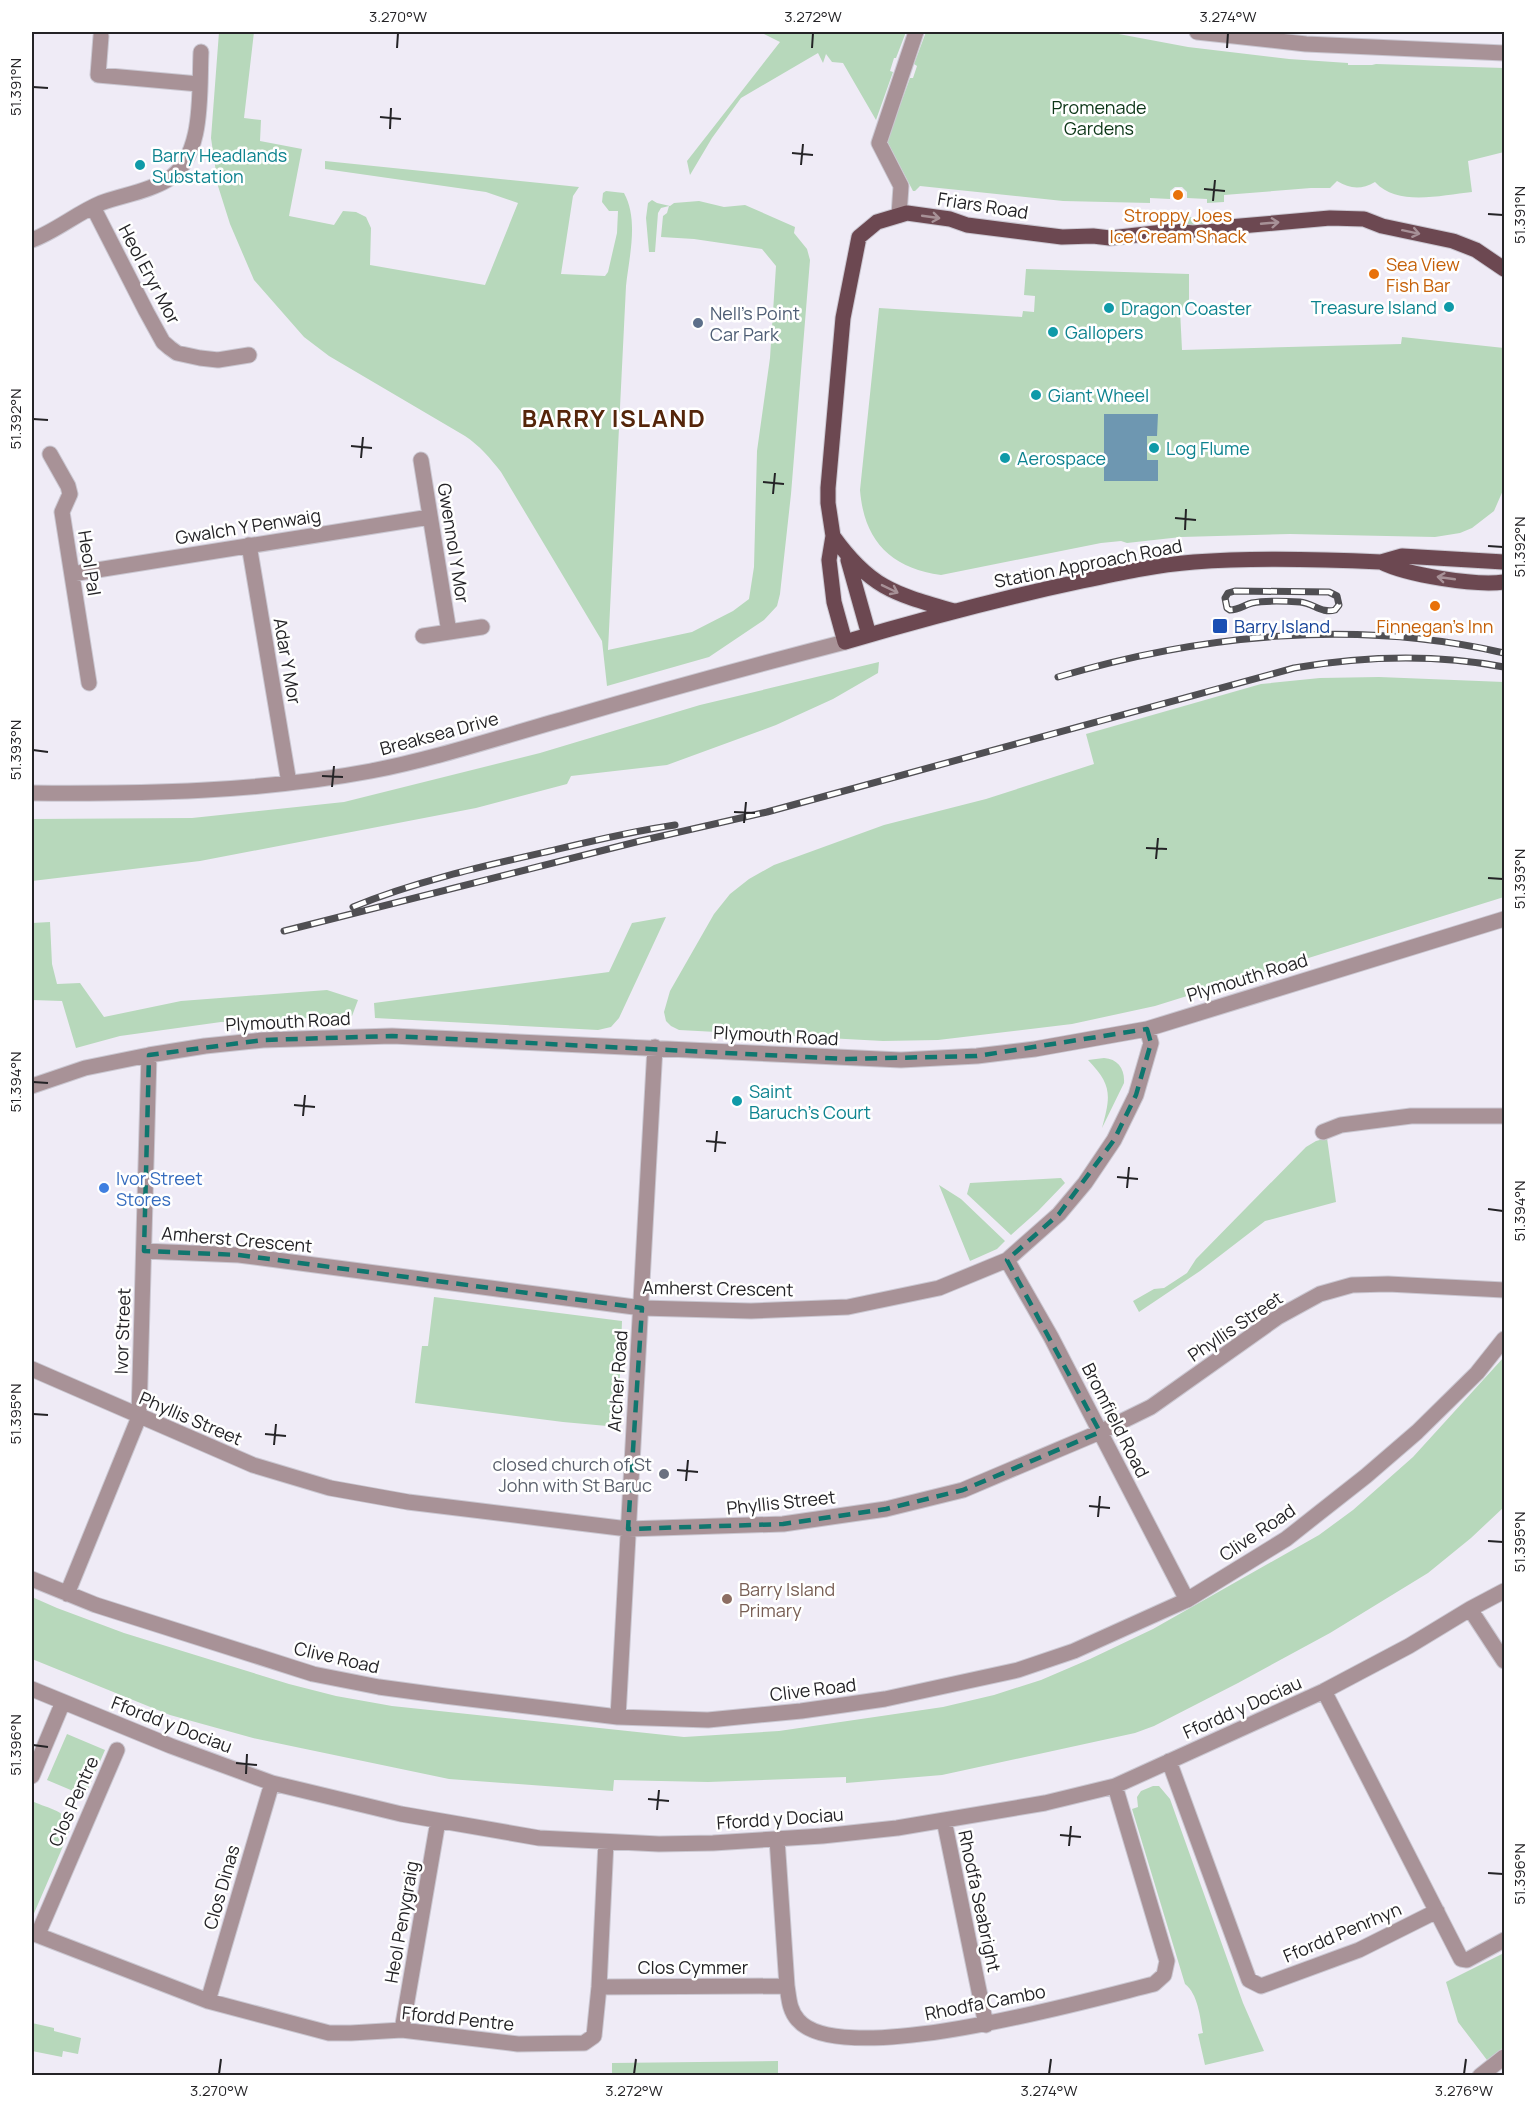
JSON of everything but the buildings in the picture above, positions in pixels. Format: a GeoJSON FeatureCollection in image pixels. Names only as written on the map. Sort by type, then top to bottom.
{"type":"FeatureCollection","features":[{"type":"Feature","properties":{"kind":"main road","name":"Friars Road"},"geometry":{"type":"LineString","coordinates":[[845,642],[834,602],[829,560],[833,536],[828,503],[829,477],[843,318],[859,237],[877,222],[907,213],[967,225],[1062,237],[1110,238],[1173,231],[1193,233],[1215,231],[1228,227],[1330,218],[1354,218],[1453,241],[1476,250],[1504,269]]}},
{"type":"Feature","properties":{"kind":"main road"},"geometry":{"type":"LineString","coordinates":[[833,536],[848,557],[874,581],[906,596],[954,610]]}},
{"type":"Feature","properties":{"kind":"main road","name":"Station Approach Road"},"geometry":{"type":"LineString","coordinates":[[845,642],[954,610],[1143,569],[1194,562],[1281,560],[1381,562],[1402,556],[1504,562]]}},
{"type":"Feature","properties":{"kind":"main road"},"geometry":{"type":"LineString","coordinates":[[848,557],[869,635]]}},
{"type":"Feature","properties":{"kind":"main road","name":"Station Approach Road"},"geometry":{"type":"LineString","coordinates":[[1381,562],[1404,572],[1463,580],[1504,582]]}},
{"type":"Feature","properties":{"kind":"street"},"geometry":{"type":"LineString","coordinates":[[899,215],[901,186],[879,143],[916,32]]}},
{"type":"Feature","properties":{"kind":"street"},"geometry":{"type":"LineString","coordinates":[[1197,32],[1306,44],[1504,53]]}},
{"type":"Feature","properties":{"kind":"street"},"geometry":{"type":"LineString","coordinates":[[101,36],[98,75],[199,84]]}},
{"type":"Feature","properties":{"kind":"street"},"geometry":{"type":"LineString","coordinates":[[32,240],[93,207],[166,181],[181,170],[190,155],[195,140],[201,52]]}},
{"type":"Feature","properties":{"kind":"street","name":"Heol Eryr Mor"},"geometry":{"type":"LineString","coordinates":[[93,207],[163,342],[170,348],[188,356],[218,360],[249,355]]}},
{"type":"Feature","properties":{"kind":"street","name":"Heol Pal"},"geometry":{"type":"LineString","coordinates":[[50,454],[70,494],[62,512],[88,683]]}},
{"type":"Feature","properties":{"kind":"street","name":"Gwennol Y Mor"},"geometry":{"type":"LineString","coordinates":[[421,460],[449,632]]}},
{"type":"Feature","properties":{"kind":"street","name":"Gwalch Y Penwaig"},"geometry":{"type":"LineString","coordinates":[[72,574],[430,517]]}},
{"type":"Feature","properties":{"kind":"street","name":"Adar Y Mor"},"geometry":{"type":"LineString","coordinates":[[249,545],[290,783]]}},
{"type":"Feature","properties":{"kind":"street"},"geometry":{"type":"LineString","coordinates":[[423,636],[482,627]]}},
{"type":"Feature","properties":{"kind":"street","name":"Breaksea Drive"},"geometry":{"type":"LineString","coordinates":[[32,793],[172,792],[290,783],[372,771],[845,642]]}},
{"type":"Feature","properties":{"kind":"street","name":"Plymouth Road"},"geometry":{"type":"LineString","coordinates":[[32,1086],[85,1068],[149,1054],[263,1040],[328,1036],[392,1036],[655,1047],[901,1060],[977,1056],[1035,1049],[1147,1029],[1504,919]]}},
{"type":"Feature","properties":{"kind":"street","name":"Amherst Crescent"},"geometry":{"type":"LineString","coordinates":[[144,1251],[238,1256],[642,1308],[751,1311],[848,1307],[939,1288],[1007,1260],[1059,1214],[1085,1183],[1114,1140],[1136,1095],[1151,1043],[1147,1029]]}},
{"type":"Feature","properties":{"kind":"street","name":"Archer Road"},"geometry":{"type":"LineString","coordinates":[[618,1717],[655,1047]]}},
{"type":"Feature","properties":{"kind":"street","name":"Ivor Street"},"geometry":{"type":"LineString","coordinates":[[67,1594],[139,1417],[149,1054]]}},
{"type":"Feature","properties":{"kind":"street"},"geometry":{"type":"LineString","coordinates":[[1323,1132],[1341,1125],[1411,1116],[1504,1116]]}},
{"type":"Feature","properties":{"kind":"street","name":"Bromfield Road"},"geometry":{"type":"LineString","coordinates":[[1007,1260],[1051,1337],[1187,1600]]}},
{"type":"Feature","properties":{"kind":"street","name":"Phyllis Street"},"geometry":{"type":"LineString","coordinates":[[32,1369],[253,1465],[330,1488],[408,1502],[628,1529],[783,1524],[886,1509],[963,1490],[1100,1432],[1150,1407],[1278,1317],[1320,1294],[1352,1285],[1388,1284],[1504,1290]]}},
{"type":"Feature","properties":{"kind":"street","name":"Clive Road"},"geometry":{"type":"LineString","coordinates":[[32,1579],[67,1594],[234,1650],[313,1674],[379,1687],[618,1717],[708,1720],[801,1711],[885,1699],[1018,1670],[1074,1651],[1187,1600],[1286,1539],[1366,1476],[1417,1432],[1477,1373],[1504,1339]]}},
{"type":"Feature","properties":{"kind":"street","name":"Ffordd y Dociau"},"geometry":{"type":"LineString","coordinates":[[32,1689],[171,1746],[272,1783],[401,1814],[539,1838],[659,1845],[777,1839],[897,1828],[1045,1803],[1115,1786],[1324,1691],[1409,1646],[1504,1591]]}},
{"type":"Feature","properties":{"kind":"street"},"geometry":{"type":"LineString","coordinates":[[1470,1609],[1504,1661]]}},
{"type":"Feature","properties":{"kind":"street"},"geometry":{"type":"LineString","coordinates":[[1324,1691],[1461,1959],[1467,1960],[1504,1940]]}},
{"type":"Feature","properties":{"kind":"street"},"geometry":{"type":"LineString","coordinates":[[32,1776],[63,1702]]}},
{"type":"Feature","properties":{"kind":"street","name":"Clos Pentre"},"geometry":{"type":"LineString","coordinates":[[35,1934],[117,1750]]}},
{"type":"Feature","properties":{"kind":"street","name":"Ffordd Penrhyn"},"geometry":{"type":"LineString","coordinates":[[1169,1761],[1249,1980],[1261,1986],[1359,1950],[1437,1911]]}},
{"type":"Feature","properties":{"kind":"street","name":"Clos Dinas"},"geometry":{"type":"LineString","coordinates":[[208,2001],[272,1783]]}},
{"type":"Feature","properties":{"kind":"street","name":"Rhodfa Cambo"},"geometry":{"type":"LineString","coordinates":[[777,1839],[787,1986],[790,2008],[799,2022],[817,2032],[854,2037],[892,2038],[986,2025],[1154,1984],[1164,1975],[1167,1961],[1115,1786]]}},
{"type":"Feature","properties":{"kind":"street","name":"Rhodfa Seabright"},"geometry":{"type":"LineString","coordinates":[[944,1820],[986,2025]]}},
{"type":"Feature","properties":{"kind":"street","name":"Heol Penygraig"},"geometry":{"type":"LineString","coordinates":[[402,2030],[438,1821]]}},
{"type":"Feature","properties":{"kind":"street","name":"Ffordd Pentre"},"geometry":{"type":"LineString","coordinates":[[35,1934],[208,2001],[329,2033],[402,2030],[518,2044],[584,2043],[594,2036],[599,1987],[606,1842]]}},
{"type":"Feature","properties":{"kind":"street","name":"Clos Cymmer"},"geometry":{"type":"LineString","coordinates":[[599,1987],[787,1986]]}},
{"type":"Feature","properties":{"kind":"street"},"geometry":{"type":"LineString","coordinates":[[1480,2076],[1504,2057]]}},
{"type":"Feature","properties":{"kind":"highlighted area"},"geometry":{"type":"Polygon","coordinates":[[[1147,1029],[1151,1043],[1136,1095],[1114,1140],[1059,1214],[1007,1260],[1100,1432],[963,1490],[886,1509],[783,1524],[628,1529],[642,1308],[239,1255],[144,1251],[149,1055],[263,1040],[392,1036],[846,1059],[977,1056],[1147,1029]]]}},
{"type":"Feature","properties":{"kind":"green space"},"geometry":{"type":"Polygon","coordinates":[[[219,32],[254,32],[244,118],[261,120],[260,141],[302,149],[289,216],[334,225],[343,211],[356,212],[366,217],[371,228],[370,265],[485,285],[518,203],[486,192],[325,169],[325,161],[579,187],[573,196],[561,274],[605,276],[608,272],[617,233],[618,211],[609,211],[602,202],[603,193],[606,191],[624,193],[631,215],[632,239],[626,286],[608,650],[692,632],[733,611],[749,599],[754,567],[757,451],[770,358],[776,266],[762,249],[694,239],[661,237],[663,216],[667,213],[669,206],[661,208],[658,213],[655,252],[649,252],[646,218],[648,203],[652,200],[670,206],[674,203],[699,201],[724,207],[745,205],[795,227],[794,233],[807,249],[810,260],[791,494],[780,594],[777,606],[764,620],[709,657],[607,686],[602,641],[501,472],[489,457],[465,436],[329,356],[304,337],[254,280],[230,224],[218,186],[211,138],[219,32]]]}},
{"type":"Feature","properties":{"kind":"green space"},"geometry":{"type":"Polygon","coordinates":[[[760,32],[906,32],[896,58],[894,58],[890,71],[893,72],[876,120],[843,63],[832,62],[826,54],[823,63],[818,53],[741,98],[712,138],[690,175],[687,161],[780,42],[760,32]]]}},
{"type":"Feature","properties":{"kind":"green space","name":"Promenade Gardens"},"geometry":{"type":"Polygon","coordinates":[[[926,32],[1108,32],[1188,47],[1289,59],[1348,63],[1348,65],[1504,68],[1504,152],[1468,161],[1472,192],[1421,198],[1396,195],[1384,190],[1375,182],[1356,187],[1346,186],[1337,181],[1330,188],[1224,195],[1224,202],[1207,203],[1207,199],[1187,198],[1187,192],[1182,187],[1175,187],[1170,191],[1170,199],[1150,198],[1150,203],[1063,201],[920,186],[913,191],[887,141],[910,78],[913,78],[917,66],[914,64],[926,32]]]}},
{"type":"Feature","properties":{"kind":"green space"},"geometry":{"type":"Polygon","coordinates":[[[1217,213],[1221,219],[1204,226],[1190,225],[1178,220],[1181,214],[1199,218],[1217,213]]]}},
{"type":"Feature","properties":{"kind":"green space"},"geometry":{"type":"Polygon","coordinates":[[[1026,269],[1189,274],[1189,303],[1184,310],[1180,310],[1182,350],[1401,344],[1402,337],[1504,348],[1504,488],[1494,511],[1472,528],[1460,533],[1435,537],[1290,534],[1181,537],[1127,543],[1121,541],[1101,543],[941,575],[908,566],[883,549],[874,537],[867,524],[860,490],[879,308],[1022,317],[1023,311],[1034,312],[1035,296],[1024,295],[1026,269]]]}},
{"type":"Feature","properties":{"kind":"green space"},"geometry":{"type":"Polygon","coordinates":[[[879,662],[878,673],[833,699],[776,725],[667,765],[571,776],[567,784],[476,808],[200,861],[32,881],[32,819],[192,818],[344,802],[540,753],[700,705],[879,662]]]}},
{"type":"Feature","properties":{"kind":"green space"},"geometry":{"type":"Polygon","coordinates":[[[1379,677],[1504,682],[1504,897],[1155,1006],[1072,1024],[938,1040],[883,1041],[679,1030],[666,1021],[664,1012],[670,991],[714,914],[730,894],[749,879],[774,865],[884,825],[986,799],[1094,764],[1086,734],[1261,684],[1320,678],[1379,677]]]}},
{"type":"Feature","properties":{"kind":"green space"},"geometry":{"type":"Polygon","coordinates":[[[666,917],[619,1018],[611,1027],[598,1030],[375,1018],[374,1003],[609,972],[632,923],[666,917]]]}},
{"type":"Feature","properties":{"kind":"green space"},"geometry":{"type":"Polygon","coordinates":[[[50,922],[52,964],[57,984],[80,983],[104,1017],[181,1001],[327,990],[358,1000],[352,1016],[221,1022],[120,1036],[76,1048],[62,1001],[32,1000],[32,923],[50,922]]]}},
{"type":"Feature","properties":{"kind":"green space"},"geometry":{"type":"Polygon","coordinates":[[[1104,1058],[1113,1060],[1120,1066],[1124,1083],[1102,1128],[1107,1107],[1107,1091],[1102,1077],[1088,1060],[1104,1058]]]}},
{"type":"Feature","properties":{"kind":"green space"},"geometry":{"type":"Polygon","coordinates":[[[1327,1138],[1336,1202],[1265,1221],[1200,1271],[1139,1312],[1133,1301],[1154,1289],[1164,1288],[1187,1273],[1196,1259],[1306,1147],[1327,1138]]]}},
{"type":"Feature","properties":{"kind":"green space"},"geometry":{"type":"Polygon","coordinates":[[[1061,1178],[1065,1183],[1011,1235],[967,1194],[970,1183],[1061,1178]]]}},
{"type":"Feature","properties":{"kind":"green space"},"geometry":{"type":"Polygon","coordinates":[[[939,1185],[961,1199],[1005,1241],[997,1249],[970,1261],[939,1185]]]}},
{"type":"Feature","properties":{"kind":"green space"},"geometry":{"type":"Polygon","coordinates":[[[434,1297],[622,1321],[618,1427],[415,1403],[422,1346],[428,1346],[434,1297]]]}},
{"type":"Feature","properties":{"kind":"green space"},"geometry":{"type":"Polygon","coordinates":[[[1504,1357],[1504,1507],[1428,1573],[1330,1633],[1154,1726],[1135,1733],[942,1775],[846,1783],[846,1777],[708,1782],[614,1780],[613,1791],[449,1779],[253,1738],[170,1715],[32,1659],[32,1597],[124,1633],[289,1684],[336,1696],[392,1706],[684,1737],[779,1731],[943,1707],[994,1695],[1041,1680],[1090,1659],[1153,1629],[1319,1535],[1353,1510],[1413,1457],[1504,1357]]]}},
{"type":"Feature","properties":{"kind":"green space"},"geometry":{"type":"Polygon","coordinates":[[[67,1734],[105,1750],[85,1796],[47,1780],[67,1734]]]}},
{"type":"Feature","properties":{"kind":"green space"},"geometry":{"type":"Polygon","coordinates":[[[1159,1786],[1170,1799],[1243,2003],[1264,2051],[1205,2065],[1198,2034],[1203,2033],[1198,2006],[1193,1994],[1185,1984],[1132,1809],[1138,1807],[1137,1797],[1141,1791],[1159,1786]]]}},
{"type":"Feature","properties":{"kind":"green space"},"geometry":{"type":"Polygon","coordinates":[[[34,1802],[63,1815],[70,1824],[70,1830],[32,1918],[32,1808],[34,1802]]]}},
{"type":"Feature","properties":{"kind":"green space"},"geometry":{"type":"Polygon","coordinates":[[[1504,1953],[1504,2047],[1487,2060],[1458,2022],[1446,1982],[1504,1953]]]}},
{"type":"Feature","properties":{"kind":"green space"},"geometry":{"type":"Polygon","coordinates":[[[32,2023],[81,2038],[78,2054],[63,2051],[62,2057],[32,2051],[32,2023]]]}},
{"type":"Feature","properties":{"kind":"green space"},"geometry":{"type":"Polygon","coordinates":[[[778,2061],[778,2075],[612,2075],[612,2063],[778,2061]]]}},
{"type":"Feature","properties":{"kind":"water"},"geometry":{"type":"Polygon","coordinates":[[[1104,414],[1158,414],[1157,436],[1147,436],[1147,460],[1158,460],[1158,481],[1104,481],[1104,414]]]}},
{"type":"Feature","properties":{"kind":"railway"},"geometry":{"type":"LineString","coordinates":[[1235,591],[1329,592],[1337,596],[1339,605],[1335,610],[1330,611],[1300,602],[1270,601],[1252,603],[1230,610],[1227,608],[1225,598],[1228,593],[1235,591]]}},
{"type":"Feature","properties":{"kind":"railway"},"geometry":{"type":"LineString","coordinates":[[1058,677],[1168,650],[1280,636],[1336,634],[1393,636],[1504,653]]}},
{"type":"Feature","properties":{"kind":"railway"},"geometry":{"type":"LineString","coordinates":[[284,931],[640,841],[767,812],[1294,668],[1347,661],[1399,658],[1452,660],[1504,667]]}},
{"type":"Feature","properties":{"kind":"railway"},"geometry":{"type":"LineString","coordinates":[[353,907],[401,889],[475,868],[675,825]]}},
{"type":"Feature","properties":{"kind":"place","name":"Barry Headlands Substation"},"geometry":{"type":"Point","coordinates":[140,165]}},
{"type":"Feature","properties":{"kind":"place","name":"Stroppy Joes Ice Cream Shack"},"geometry":{"type":"Point","coordinates":[1178,195]}},
{"type":"Feature","properties":{"kind":"place","name":"Sea View Fish Bar"},"geometry":{"type":"Point","coordinates":[1374,274]}},
{"type":"Feature","properties":{"kind":"place","name":"Treasure Island"},"geometry":{"type":"Point","coordinates":[1449,307]}},
{"type":"Feature","properties":{"kind":"place","name":"Dragon Coaster"},"geometry":{"type":"Point","coordinates":[1109,308]}},
{"type":"Feature","properties":{"kind":"place","name":"Nell's Point Car Park"},"geometry":{"type":"Point","coordinates":[698,323]}},
{"type":"Feature","properties":{"kind":"place","name":"Gallopers"},"geometry":{"type":"Point","coordinates":[1053,332]}},
{"type":"Feature","properties":{"kind":"place","name":"Giant Wheel"},"geometry":{"type":"Point","coordinates":[1036,395]}},
{"type":"Feature","properties":{"kind":"place","name":"Log Flume"},"geometry":{"type":"Point","coordinates":[1154,448]}},
{"type":"Feature","properties":{"kind":"place","name":"Aerospace"},"geometry":{"type":"Point","coordinates":[1005,458]}},
{"type":"Feature","properties":{"kind":"place","name":"Finnegan's Inn"},"geometry":{"type":"Point","coordinates":[1435,606]}},
{"type":"Feature","properties":{"kind":"place","name":"Barry Island"},"geometry":{"type":"Point","coordinates":[1220,626]}},
{"type":"Feature","properties":{"kind":"place","name":"Saint Baruch's Court"},"geometry":{"type":"Point","coordinates":[737,1101]}},
{"type":"Feature","properties":{"kind":"place","name":"Ivor Street Stores"},"geometry":{"type":"Point","coordinates":[104,1188]}},
{"type":"Feature","properties":{"kind":"place","name":"closed church of St John with St Baruc"},"geometry":{"type":"Point","coordinates":[664,1474]}},
{"type":"Feature","properties":{"kind":"place","name":"Barry Island Primary"},"geometry":{"type":"Point","coordinates":[727,1599]}},
{"type":"Feature","properties":{"kind":"district","name":"BARRY ISLAND"},"geometry":{"type":"Point","coordinates":[614,417]}}]}
